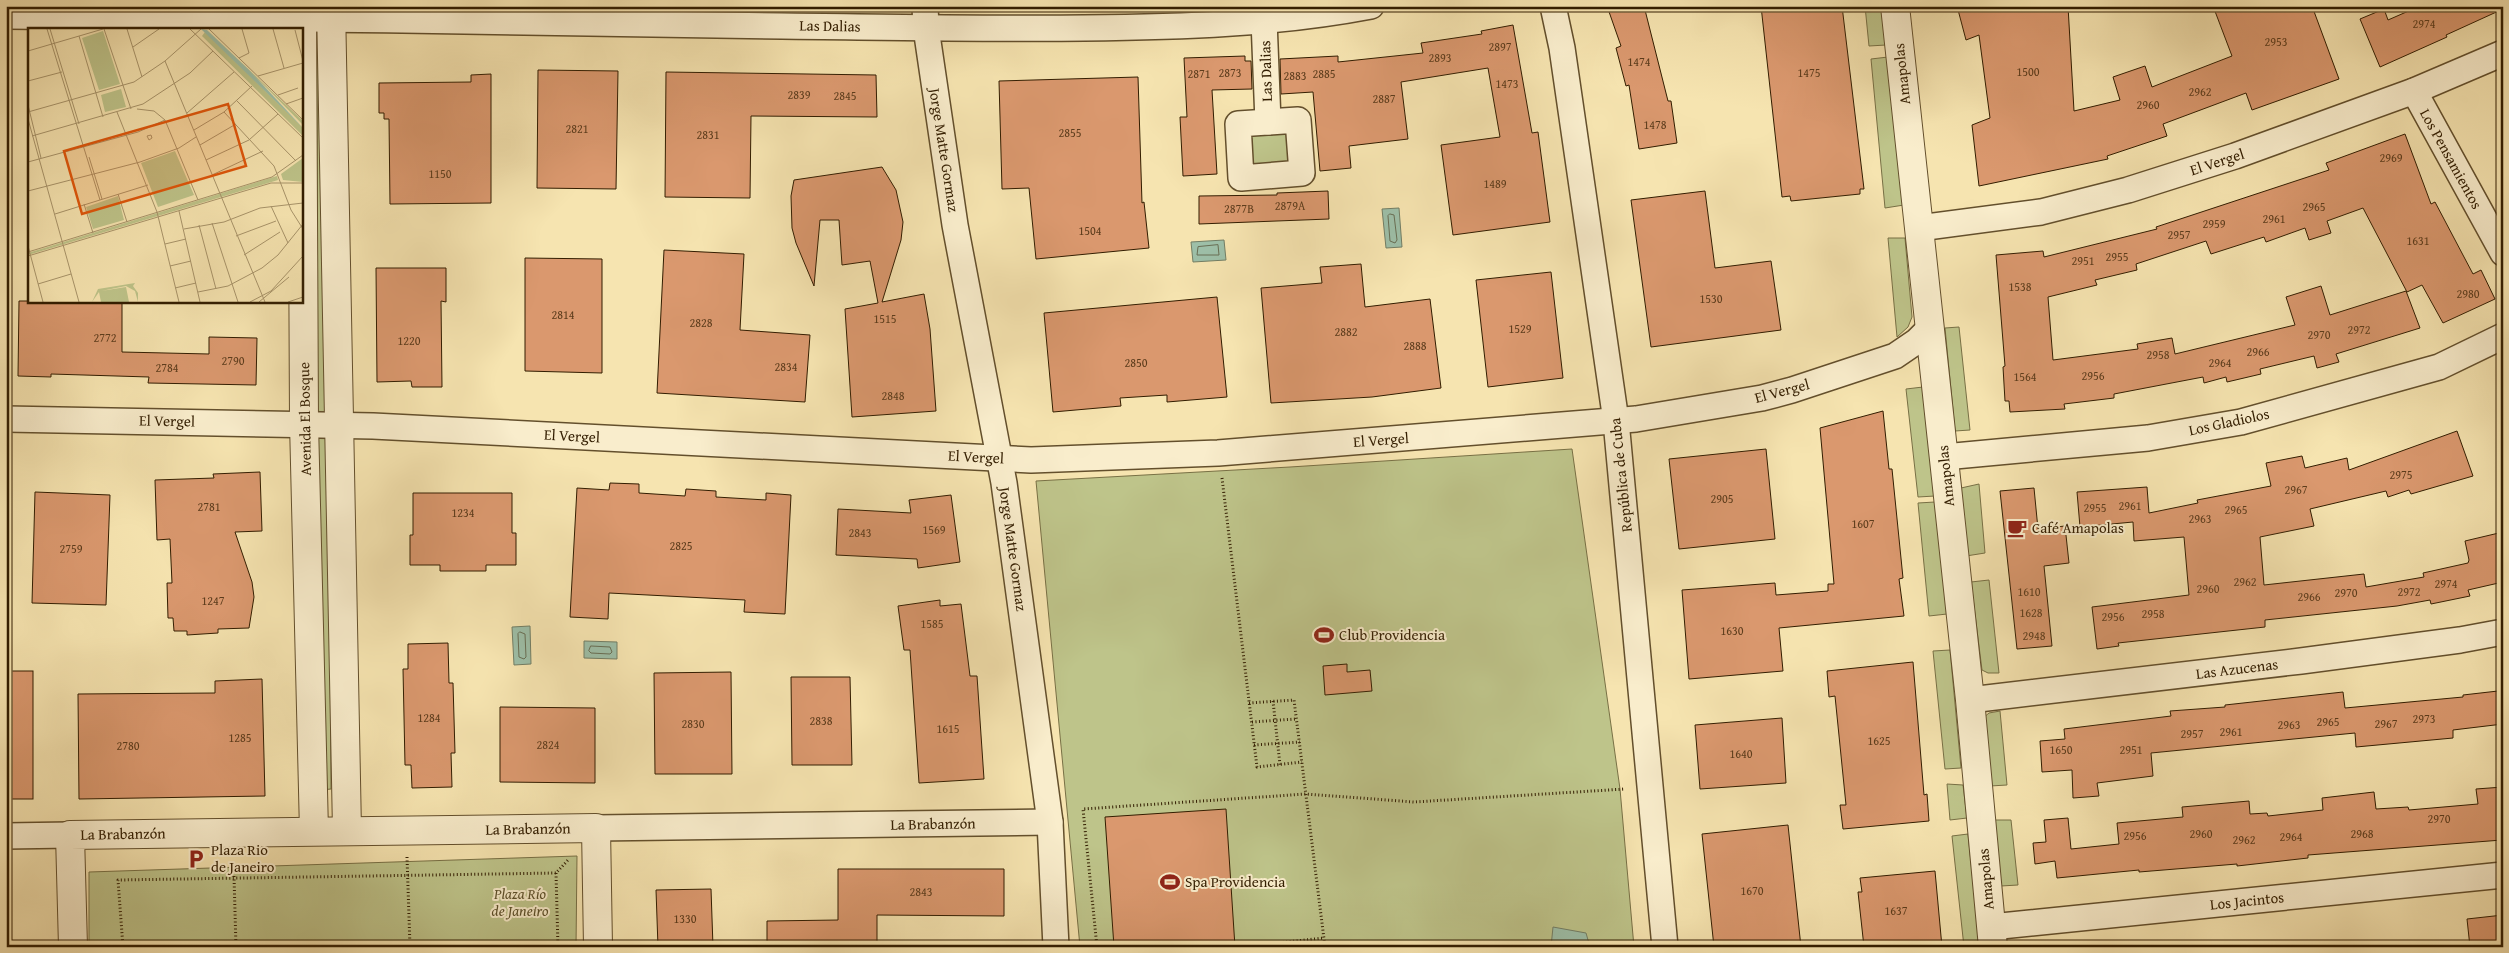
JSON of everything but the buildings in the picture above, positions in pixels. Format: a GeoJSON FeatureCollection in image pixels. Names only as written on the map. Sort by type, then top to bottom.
{"type":"FeatureCollection","features":[{"type":"Feature","properties":{"kind":"street","name":"Las Dalias"},"geometry":{"type":"LineString","coordinates":[[6,16],[331,12],[925,17],[1172,26],[1264,20],[1338,12],[1371,6]]}},
{"type":"Feature","properties":{"kind":"street","name":"República de Cuba"},"geometry":{"type":"LineString","coordinates":[[1553,6],[1562,48],[1616,422],[1666,947]]}},
{"type":"Feature","properties":{"kind":"street","name":"Amapolas"},"geometry":{"type":"LineString","coordinates":[[1895,6],[1928,330],[1944,457],[1970,700],[1992,937]]}},
{"type":"Feature","properties":{"kind":"street","name":"Avenida El Bosque"},"geometry":{"type":"LineString","coordinates":[[302,12],[304,423],[314,831]]}},
{"type":"Feature","properties":{"kind":"street"},"geometry":{"type":"LineString","coordinates":[[331,12],[346,831]]}},
{"type":"Feature","properties":{"kind":"street","name":"Jorge Matte Gormaz"},"geometry":{"type":"LineString","coordinates":[[925,17],[956,225],[1001,458],[1050,822],[1056,947]]}},
{"type":"Feature","properties":{"kind":"street","name":"Las Dalias"},"geometry":{"type":"LineString","coordinates":[[1264,20],[1268,122]]}},
{"type":"Feature","properties":{"kind":"street","name":"El Vergel"},"geometry":{"type":"LineString","coordinates":[[1919,228],[2042,212],[2128,190],[2235,156],[2414,91],[2503,53]]}},
{"type":"Feature","properties":{"kind":"street","name":"Los Pensamientos"},"geometry":{"type":"LineString","coordinates":[[2414,91],[2503,253]]}},
{"type":"Feature","properties":{"kind":"street","name":"El Vergel"},"geometry":{"type":"LineString","coordinates":[[6,419],[304,423],[1031,460],[1218,453],[1616,422],[1762,398],[1895,356],[1917,341],[1928,330]]}},
{"type":"Feature","properties":{"kind":"street","name":"Los Gladiolos"},"geometry":{"type":"LineString","coordinates":[[1944,457],[2148,438],[2241,422],[2439,367],[2503,336]]}},
{"type":"Feature","properties":{"kind":"street","name":"Las Azucenas"},"geometry":{"type":"LineString","coordinates":[[1970,700],[2301,661],[2503,632]]}},
{"type":"Feature","properties":{"kind":"street","name":"La Brabanzón"},"geometry":{"type":"LineString","coordinates":[[6,836],[1050,822]]}},
{"type":"Feature","properties":{"kind":"street"},"geometry":{"type":"LineString","coordinates":[[596,828],[598,947]]}},
{"type":"Feature","properties":{"kind":"street"},"geometry":{"type":"LineString","coordinates":[[70,835],[73,947]]}},
{"type":"Feature","properties":{"kind":"street","name":"Los Jacintos"},"geometry":{"type":"LineString","coordinates":[[1992,937],[2503,875]]}},
{"type":"Feature","properties":{"kind":"path"},"geometry":{"type":"LineString","coordinates":[[1221,471],[1258,767],[1302,762]]}},
{"type":"Feature","properties":{"kind":"path"},"geometry":{"type":"LineString","coordinates":[[1250,703],[1294,700],[1325,947]]}},
{"type":"Feature","properties":{"kind":"path"},"geometry":{"type":"LineString","coordinates":[[1273,701],[1280,764]]}},
{"type":"Feature","properties":{"kind":"path"},"geometry":{"type":"LineString","coordinates":[[1252,722],[1296,719]]}},
{"type":"Feature","properties":{"kind":"path"},"geometry":{"type":"LineString","coordinates":[[1254,745],[1300,742]]}},
{"type":"Feature","properties":{"kind":"path"},"geometry":{"type":"LineString","coordinates":[[1097,947],[1084,809],[1306,794],[1414,802],[1620,789]]}},
{"type":"Feature","properties":{"kind":"path"},"geometry":{"type":"LineString","coordinates":[[558,947],[556,873],[596,828]]}},
{"type":"Feature","properties":{"kind":"path"},"geometry":{"type":"LineString","coordinates":[[406,830],[410,947]]}},
{"type":"Feature","properties":{"kind":"path"},"geometry":{"type":"LineString","coordinates":[[123,947],[118,880],[234,876],[408,876],[556,873]]}},
{"type":"Feature","properties":{"kind":"path"},"geometry":{"type":"LineString","coordinates":[[234,876],[236,947]]}},
{"type":"Feature","properties":{"kind":"path"},"geometry":{"type":"LineString","coordinates":[[1241,947],[1324,938]]}},
{"type":"Feature","properties":{"kind":"green space"},"geometry":{"type":"Polygon","coordinates":[[[315,6],[326,6],[331,789],[321,790],[316,460],[317,108],[315,6]]]}},
{"type":"Feature","properties":{"kind":"green space"},"geometry":{"type":"Polygon","coordinates":[[[1865,6],[1882,6],[1886,45],[1869,46],[1865,6]]]}},
{"type":"Feature","properties":{"kind":"green space"},"geometry":{"type":"Polygon","coordinates":[[[1888,57],[1904,205],[1885,208],[1871,59],[1888,57]]]}},
{"type":"Feature","properties":{"kind":"green space"},"geometry":{"type":"Polygon","coordinates":[[[1289,130],[1291,164],[1249,166],[1247,132],[1289,130]]]}},
{"type":"Feature","properties":{"kind":"green space"},"geometry":{"type":"Polygon","coordinates":[[[1888,238],[1905,238],[1912,317],[1908,327],[1897,337],[1888,238]]]}},
{"type":"Feature","properties":{"kind":"green space"},"geometry":{"type":"Polygon","coordinates":[[[1959,327],[1970,430],[1955,431],[1945,328],[1959,327]]]}},
{"type":"Feature","properties":{"kind":"green space"},"geometry":{"type":"Polygon","coordinates":[[[1923,387],[1935,496],[1918,497],[1906,389],[1923,387]]]}},
{"type":"Feature","properties":{"kind":"green space","name":"Club Providencia"},"geometry":{"type":"Polygon","coordinates":[[[1572,449],[1620,789],[1634,947],[1080,947],[1036,481],[1572,449]]]}},
{"type":"Feature","properties":{"kind":"green space"},"geometry":{"type":"Polygon","coordinates":[[[1979,484],[1985,553],[1966,556],[1961,488],[1979,484]]]}},
{"type":"Feature","properties":{"kind":"green space"},"geometry":{"type":"Polygon","coordinates":[[[1935,502],[1947,614],[1929,616],[1918,503],[1935,502]]]}},
{"type":"Feature","properties":{"kind":"green space"},"geometry":{"type":"Polygon","coordinates":[[[1989,580],[1999,673],[1988,673],[1982,670],[1971,582],[1989,580]]]}},
{"type":"Feature","properties":{"kind":"green space"},"geometry":{"type":"Polygon","coordinates":[[[1950,650],[1961,768],[1945,769],[1933,651],[1950,650]]]}},
{"type":"Feature","properties":{"kind":"green space"},"geometry":{"type":"Polygon","coordinates":[[[2000,711],[2007,785],[1990,786],[1983,718],[1989,713],[2000,711]]]}},
{"type":"Feature","properties":{"kind":"green space"},"geometry":{"type":"Polygon","coordinates":[[[1947,784],[1963,785],[1967,818],[1950,820],[1947,784]]]}},
{"type":"Feature","properties":{"kind":"green space"},"geometry":{"type":"Polygon","coordinates":[[[1994,820],[2011,820],[2018,885],[2001,886],[1994,820]]]}},
{"type":"Feature","properties":{"kind":"green space"},"geometry":{"type":"Polygon","coordinates":[[[1968,834],[1980,947],[1964,947],[1952,836],[1968,834]]]}},
{"type":"Feature","properties":{"kind":"green space","name":"Plaza Río de Janeiro"},"geometry":{"type":"Polygon","coordinates":[[[577,856],[576,947],[89,947],[89,872],[577,856]]]}},
{"type":"Feature","properties":{"kind":"water"},"geometry":{"type":"Polygon","coordinates":[[[1399,208],[1402,247],[1386,248],[1382,209],[1399,208]]]}},
{"type":"Feature","properties":{"kind":"water"},"geometry":{"type":"Polygon","coordinates":[[[1224,240],[1226,260],[1193,262],[1191,242],[1224,240]]]}},
{"type":"Feature","properties":{"kind":"water"},"geometry":{"type":"Polygon","coordinates":[[[530,626],[531,664],[514,665],[512,627],[530,626]]]}},
{"type":"Feature","properties":{"kind":"water"},"geometry":{"type":"Polygon","coordinates":[[[584,641],[617,642],[617,659],[584,658],[584,641]]]}},
{"type":"Feature","properties":{"kind":"water"},"geometry":{"type":"Polygon","coordinates":[[[1553,927],[1586,933],[1590,947],[1551,947],[1553,927]]]}},
{"type":"Feature","properties":{"kind":"place","name":"Café Amapolas"},"geometry":{"type":"Point","coordinates":[2017,528]}},
{"type":"Feature","properties":{"kind":"place","name":"Club Providencia"},"geometry":{"type":"Point","coordinates":[1324,635]}},
{"type":"Feature","properties":{"kind":"place","name":"Plaza Rio de Janeiro"},"geometry":{"type":"Point","coordinates":[196,859]}},
{"type":"Feature","properties":{"kind":"place","name":"Spa Providencia"},"geometry":{"type":"Point","coordinates":[1170,882]}}]}
